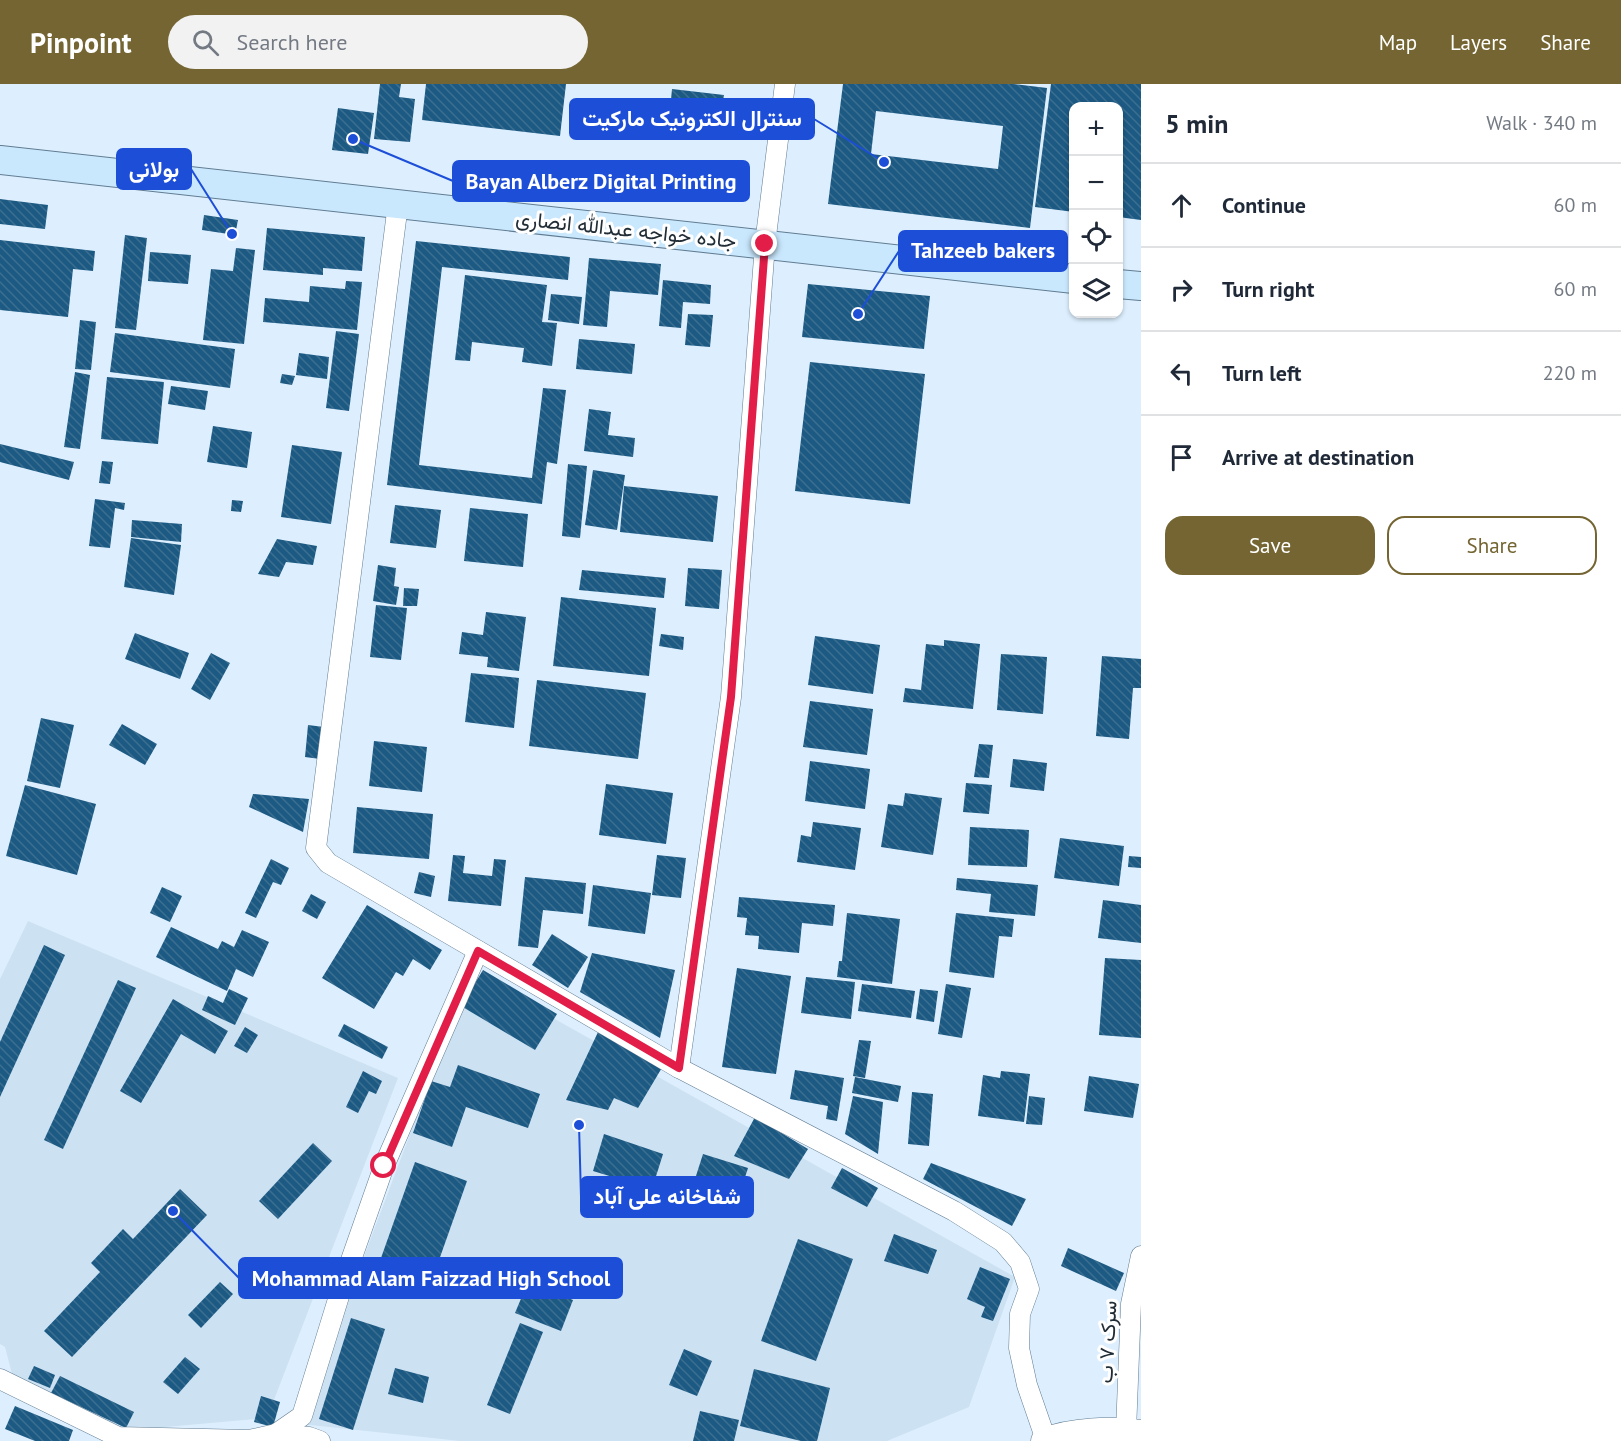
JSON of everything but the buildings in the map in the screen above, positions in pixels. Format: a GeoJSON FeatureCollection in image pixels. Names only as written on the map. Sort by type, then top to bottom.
{"type":"FeatureCollection","features":[{"type":"Feature","properties":{"kind":"main road","name":"جاده خواجه عبدالله انصاری"},"geometry":{"type":"LineString","coordinates":[[0,160],[1069,278]]}},
{"type":"Feature","properties":{"kind":"main road"},"geometry":{"type":"LineString","coordinates":[[1123,284],[1141,286]]}},
{"type":"Feature","properties":{"kind":"street"},"geometry":{"type":"LineString","coordinates":[[679,1068],[731,697],[765,244],[785,84]]}},
{"type":"Feature","properties":{"kind":"street"},"geometry":{"type":"LineString","coordinates":[[398,204],[316,848],[328,862],[679,1068],[954,1210],[1003,1242],[1020,1262],[1029,1289],[1020,1314],[1019,1348],[1027,1385],[1045,1440],[1092,1431],[1134,1432]]}},
{"type":"Feature","properties":{"kind":"street"},"geometry":{"type":"LineString","coordinates":[[276,1434],[302,1416],[344,1280],[384,1166],[478,951]]}},
{"type":"Feature","properties":{"kind":"street","name":"سرک ۷ ب"},"geometry":{"type":"LineString","coordinates":[[1134,1432],[1131,1304],[1141,1256]]}},
{"type":"Feature","properties":{"kind":"street"},"geometry":{"type":"LineString","coordinates":[[0,1379],[118,1437],[249,1440],[276,1434],[309,1437],[320,1441]]}},
{"type":"Feature","properties":{"kind":"shaded area"},"geometry":{"type":"Polygon","coordinates":[[[28,921],[398,1078],[267,1418],[120,1431],[12,1374],[5,1347],[0,1344],[0,979],[28,921]]]}},
{"type":"Feature","properties":{"kind":"shaded area"},"geometry":{"type":"Polygon","coordinates":[[[471,972],[1015,1277],[969,1407],[887,1441],[460,1441],[301,1424],[471,972]]]}},
{"type":"Feature","properties":{"kind":"place","name":"Bayan Alberz Digital Printing"},"geometry":{"type":"Point","coordinates":[353,139]}},
{"type":"Feature","properties":{"kind":"place","name":"سنترال الکترونیک مارکیت"},"geometry":{"type":"Point","coordinates":[884,162]}},
{"type":"Feature","properties":{"kind":"place","name":"بولانی"},"geometry":{"type":"Point","coordinates":[232,234]}},
{"type":"Feature","properties":{"kind":"place","name":"Tahzeeb bakers"},"geometry":{"type":"Point","coordinates":[858,314]}},
{"type":"Feature","properties":{"kind":"place","name":"شفاخانه علی آباد"},"geometry":{"type":"Point","coordinates":[579,1125]}},
{"type":"Feature","properties":{"kind":"place","name":"Mohammad Alam Faizzad High School"},"geometry":{"type":"Point","coordinates":[173,1211]}},
{"type":"Feature","properties":{"kind":"route"},"geometry":{"type":"LineString","coordinates":[[384,1166],[478,951],[679,1068],[731,697],[765,244]]}}]}
